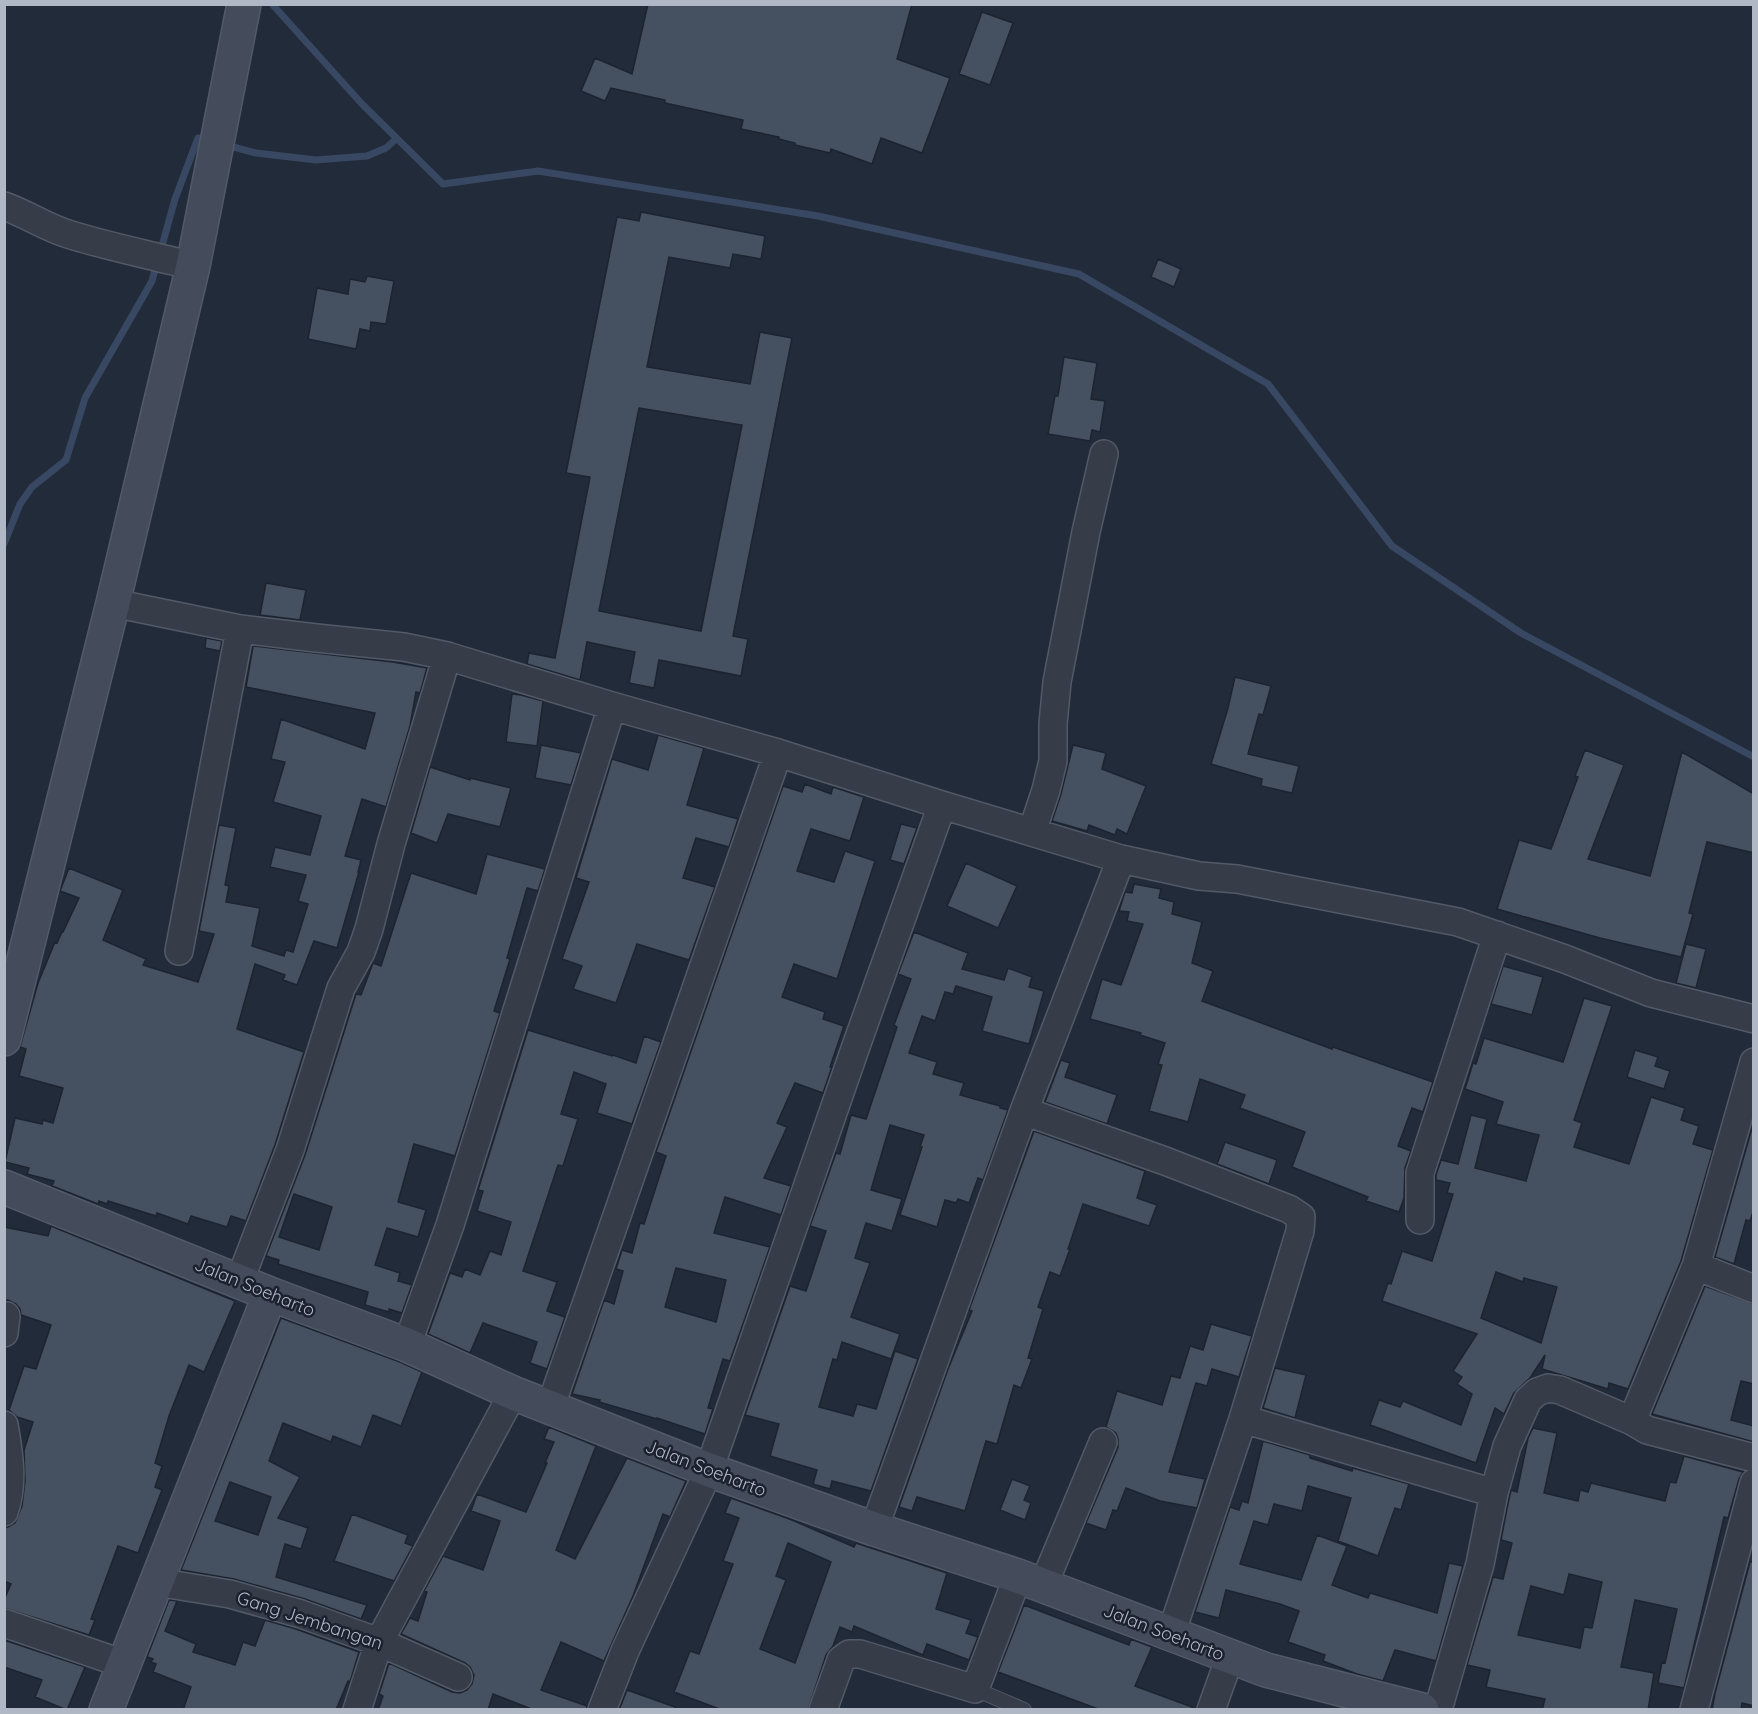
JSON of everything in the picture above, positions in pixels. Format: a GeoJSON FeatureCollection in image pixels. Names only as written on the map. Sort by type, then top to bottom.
{"type":"FeatureCollection","features":[{"type":"Feature","properties":{"kind":"main road"},"geometry":{"type":"LineString","coordinates":[[4,1039],[113,603],[193,266],[244,4]]}},
{"type":"Feature","properties":{"kind":"main road","name":"Jalan Soeharto"},"geometry":{"type":"LineString","coordinates":[[4,1187],[407,1345],[513,1393],[709,1470],[874,1529],[1031,1581],[1266,1670],[1422,1710]]}},
{"type":"Feature","properties":{"kind":"main road"},"geometry":{"type":"LineString","coordinates":[[106,1710],[270,1293]]}},
{"type":"Feature","properties":{"kind":"street"},"geometry":{"type":"LineString","coordinates":[[4,206],[68,234],[193,266]]}},
{"type":"Feature","properties":{"kind":"street"},"geometry":{"type":"LineString","coordinates":[[1032,832],[1053,761],[1053,724],[1057,682],[1086,532],[1104,454]]}},
{"type":"Feature","properties":{"kind":"street"},"geometry":{"type":"LineString","coordinates":[[113,603],[240,628],[404,647],[447,656],[778,753],[1121,859],[1199,876],[1238,879],[1447,920],[1565,958],[1651,993],[1754,1019]]}},
{"type":"Feature","properties":{"kind":"street"},"geometry":{"type":"LineString","coordinates":[[179,951],[240,628]]}},
{"type":"Feature","properties":{"kind":"street"},"geometry":{"type":"LineString","coordinates":[[240,1280],[290,1150],[341,988],[361,952],[369,928],[391,844],[447,656]]}},
{"type":"Feature","properties":{"kind":"street"},"geometry":{"type":"LineString","coordinates":[[407,1345],[450,1225],[612,706]]}},
{"type":"Feature","properties":{"kind":"street"},"geometry":{"type":"LineString","coordinates":[[550,1408],[778,753]]}},
{"type":"Feature","properties":{"kind":"street"},"geometry":{"type":"LineString","coordinates":[[602,1710],[625,1651],[709,1470],[942,805]]}},
{"type":"Feature","properties":{"kind":"street"},"geometry":{"type":"LineString","coordinates":[[874,1529],[1024,1111],[1121,859]]}},
{"type":"Feature","properties":{"kind":"street"},"geometry":{"type":"LineString","coordinates":[[1420,1220],[1420,1173],[1497,935]]}},
{"type":"Feature","properties":{"kind":"street"},"geometry":{"type":"LineString","coordinates":[[1632,1421],[1696,1266],[1754,1062]]}},
{"type":"Feature","properties":{"kind":"street"},"geometry":{"type":"LineString","coordinates":[[1024,1111],[1165,1161],[1289,1209],[1301,1217],[1300,1231],[1244,1419],[1171,1634]]}},
{"type":"Feature","properties":{"kind":"street"},"geometry":{"type":"LineString","coordinates":[[1696,1266],[1754,1289]]}},
{"type":"Feature","properties":{"kind":"street"},"geometry":{"type":"LineString","coordinates":[[1438,1710],[1480,1564],[1494,1493],[1507,1446],[1528,1400],[1537,1392],[1548,1388],[1560,1390],[1632,1421],[1647,1430],[1754,1458]]}},
{"type":"Feature","properties":{"kind":"street"},"geometry":{"type":"LineString","coordinates":[[357,1710],[379,1642],[513,1393]]}},
{"type":"Feature","properties":{"kind":"street"},"geometry":{"type":"LineString","coordinates":[[1244,1419],[1494,1493]]}},
{"type":"Feature","properties":{"kind":"street"},"geometry":{"type":"LineString","coordinates":[[4,1425],[9,1453],[10,1484],[4,1512]]}},
{"type":"Feature","properties":{"kind":"street"},"geometry":{"type":"LineString","coordinates":[[823,1710],[841,1660],[849,1654],[860,1654],[975,1689],[1103,1442]]}},
{"type":"Feature","properties":{"kind":"street"},"geometry":{"type":"LineString","coordinates":[[1694,1710],[1754,1483]]}},
{"type":"Feature","properties":{"kind":"street","name":"Gang Jembangan"},"geometry":{"type":"LineString","coordinates":[[156,1582],[230,1594],[301,1614],[379,1642],[458,1677]]}},
{"type":"Feature","properties":{"kind":"street"},"geometry":{"type":"LineString","coordinates":[[4,1623],[124,1664]]}},
{"type":"Feature","properties":{"kind":"street"},"geometry":{"type":"LineString","coordinates":[[1211,1710],[1230,1657]]}},
{"type":"Feature","properties":{"kind":"lane"},"geometry":{"type":"LineString","coordinates":[[975,1689],[1024,1710]]}},
{"type":"Feature","properties":{"kind":"building"},"geometry":{"type":"Polygon","coordinates":[[[648,4],[912,4],[897,59],[950,78],[922,153],[881,138],[872,164],[831,149],[830,153],[795,145],[779,137],[741,129],[743,120],[665,103],[665,100],[611,88],[605,101],[581,91],[595,58],[632,74],[648,4]]]}},
{"type":"Feature","properties":{"kind":"building"},"geometry":{"type":"Polygon","coordinates":[[[982,12],[1013,23],[990,85],[959,74],[982,12]]]}},
{"type":"Feature","properties":{"kind":"building"},"geometry":{"type":"Polygon","coordinates":[[[641,212],[765,236],[761,259],[733,254],[730,268],[669,257],[647,367],[750,384],[760,332],[792,338],[733,636],[748,639],[741,676],[659,660],[654,688],[629,683],[635,652],[587,642],[580,680],[527,664],[529,653],[555,658],[590,477],[566,473],[617,217],[639,221],[641,212]],[[639,408],[599,611],[701,631],[742,425],[639,408]]]}},
{"type":"Feature","properties":{"kind":"building"},"geometry":{"type":"Polygon","coordinates":[[[1158,259],[1181,269],[1174,287],[1151,277],[1158,259]]]}},
{"type":"Feature","properties":{"kind":"building"},"geometry":{"type":"Polygon","coordinates":[[[367,276],[394,281],[386,324],[371,322],[370,331],[360,329],[356,349],[308,339],[317,288],[348,294],[350,279],[365,282],[367,276]]]}},
{"type":"Feature","properties":{"kind":"building"},"geometry":{"type":"Polygon","coordinates":[[[1064,357],[1097,363],[1091,399],[1105,401],[1100,432],[1092,430],[1090,441],[1048,434],[1055,396],[1058,396],[1064,357]]]}},
{"type":"Feature","properties":{"kind":"building"},"geometry":{"type":"Polygon","coordinates":[[[266,583],[306,590],[300,620],[260,615],[266,583]]]}},
{"type":"Feature","properties":{"kind":"building"},"geometry":{"type":"Polygon","coordinates":[[[206,638],[222,641],[220,651],[205,648],[206,638]]]}},
{"type":"Feature","properties":{"kind":"building"},"geometry":{"type":"Polygon","coordinates":[[[253,646],[427,668],[420,693],[416,692],[410,726],[386,807],[362,799],[345,856],[361,860],[359,872],[337,948],[314,941],[297,985],[283,980],[285,975],[255,964],[237,1029],[304,1052],[275,1145],[246,1221],[231,1216],[227,1227],[191,1216],[188,1224],[157,1213],[156,1216],[108,1201],[107,1204],[99,1201],[98,1204],[52,1186],[54,1181],[27,1174],[29,1168],[5,1162],[15,1118],[42,1124],[43,1120],[53,1123],[63,1088],[19,1076],[26,1049],[20,1047],[38,983],[55,942],[57,943],[63,932],[79,898],[60,891],[69,868],[123,890],[103,940],[146,959],[143,965],[198,982],[214,934],[199,931],[219,825],[236,828],[225,885],[229,886],[226,902],[260,908],[252,946],[284,956],[286,950],[293,952],[308,904],[298,901],[306,875],[270,867],[275,847],[310,855],[321,816],[273,802],[285,762],[271,759],[281,719],[365,749],[375,713],[246,687],[253,646]]]}},
{"type":"Feature","properties":{"kind":"building"},"geometry":{"type":"Polygon","coordinates":[[[1235,677],[1271,686],[1263,715],[1259,714],[1248,754],[1299,766],[1292,793],[1261,786],[1262,779],[1211,764],[1235,677]]]}},
{"type":"Feature","properties":{"kind":"building"},"geometry":{"type":"Polygon","coordinates":[[[512,694],[543,701],[537,746],[506,742],[512,694]]]}},
{"type":"Feature","properties":{"kind":"building"},"geometry":{"type":"Polygon","coordinates":[[[658,735],[704,748],[687,805],[738,819],[729,847],[696,838],[683,878],[715,887],[689,960],[637,944],[616,1003],[573,989],[582,966],[562,959],[589,882],[576,878],[612,759],[648,770],[658,735]]]}},
{"type":"Feature","properties":{"kind":"building"},"geometry":{"type":"Polygon","coordinates":[[[541,745],[581,753],[571,785],[535,778],[541,745]]]}},
{"type":"Feature","properties":{"kind":"building"},"geometry":{"type":"Polygon","coordinates":[[[1073,745],[1106,753],[1102,769],[1146,786],[1127,834],[1117,829],[1115,835],[1089,825],[1087,831],[1052,821],[1073,745]]]}},
{"type":"Feature","properties":{"kind":"building"},"geometry":{"type":"Polygon","coordinates":[[[1585,750],[1624,765],[1588,859],[1650,876],[1682,752],[1754,794],[1754,853],[1707,842],[1689,913],[1693,914],[1681,957],[1600,938],[1497,909],[1519,840],[1551,849],[1578,777],[1575,776],[1585,750]]]}},
{"type":"Feature","properties":{"kind":"building"},"geometry":{"type":"Polygon","coordinates":[[[430,767],[470,780],[470,778],[511,788],[500,827],[448,814],[437,843],[411,833],[430,767]]]}},
{"type":"Feature","properties":{"kind":"building"},"geometry":{"type":"Polygon","coordinates":[[[805,784],[831,794],[833,787],[864,797],[850,841],[811,829],[797,871],[834,882],[845,851],[875,861],[837,979],[794,964],[782,997],[825,1012],[823,1019],[844,1026],[823,1093],[795,1083],[777,1123],[787,1127],[764,1178],[791,1186],[781,1215],[725,1197],[714,1233],[770,1247],[730,1361],[723,1359],[708,1408],[713,1409],[705,1434],[599,1402],[600,1400],[572,1394],[604,1300],[614,1304],[623,1271],[616,1269],[622,1250],[632,1253],[640,1223],[644,1224],[666,1156],[656,1152],[783,786],[802,792],[805,784]],[[676,1268],[665,1307],[716,1322],[726,1280],[676,1268]]]}},
{"type":"Feature","properties":{"kind":"building"},"geometry":{"type":"Polygon","coordinates":[[[901,824],[917,828],[904,864],[890,860],[901,824]]]}},
{"type":"Feature","properties":{"kind":"building"},"geometry":{"type":"Polygon","coordinates":[[[487,854],[545,869],[538,891],[527,888],[507,958],[510,959],[494,1011],[500,1013],[455,1156],[414,1144],[398,1202],[426,1210],[418,1237],[387,1228],[375,1265],[400,1273],[398,1281],[412,1285],[402,1313],[389,1309],[389,1312],[365,1305],[368,1292],[278,1264],[279,1260],[266,1256],[305,1155],[356,994],[361,995],[373,963],[381,966],[411,873],[476,894],[487,854]],[[294,1194],[279,1237],[319,1250],[332,1207],[294,1194]]]}},
{"type":"Feature","properties":{"kind":"building"},"geometry":{"type":"Polygon","coordinates":[[[966,863],[1017,886],[998,928],[947,906],[966,863]]]}},
{"type":"Feature","properties":{"kind":"building"},"geometry":{"type":"Polygon","coordinates":[[[1134,884],[1161,889],[1159,898],[1174,902],[1172,914],[1202,922],[1192,963],[1213,971],[1202,1001],[1332,1049],[1333,1047],[1433,1082],[1423,1112],[1412,1108],[1398,1146],[1411,1151],[1405,1168],[1404,1198],[1399,1212],[1366,1201],[1368,1197],[1292,1167],[1305,1132],[1240,1108],[1245,1095],[1200,1079],[1188,1122],[1149,1111],[1162,1065],[1158,1064],[1165,1043],[1140,1035],[1141,1033],[1090,1019],[1102,979],[1121,985],[1143,924],[1127,921],[1129,912],[1119,911],[1125,892],[1132,893],[1134,884]]]}},
{"type":"Feature","properties":{"kind":"building"},"geometry":{"type":"Polygon","coordinates":[[[914,932],[968,953],[962,969],[1004,980],[1008,968],[1032,977],[1029,987],[1044,991],[1029,1044],[982,1031],[992,997],[956,986],[953,994],[945,992],[935,1021],[922,1016],[909,1053],[937,1062],[933,1074],[964,1083],[960,1095],[1008,1110],[983,1180],[978,1178],[969,1203],[958,1199],[956,1203],[945,1200],[937,1227],[900,1215],[924,1135],[890,1125],[871,1190],[902,1199],[892,1231],[866,1223],[855,1258],[870,1263],[851,1317],[900,1334],[891,1359],[842,1342],[837,1360],[833,1359],[819,1407],[853,1416],[857,1404],[876,1409],[895,1351],[918,1359],[871,1491],[832,1481],[830,1489],[813,1484],[817,1470],[770,1456],[779,1424],[745,1415],[790,1286],[806,1291],[826,1231],[810,1226],[836,1153],[840,1154],[851,1115],[866,1119],[897,1027],[894,1025],[911,979],[898,974],[914,932]]]}},
{"type":"Feature","properties":{"kind":"building"},"geometry":{"type":"Polygon","coordinates":[[[1686,944],[1706,949],[1696,988],[1676,983],[1686,944]]]}},
{"type":"Feature","properties":{"kind":"building"},"geometry":{"type":"Polygon","coordinates":[[[1503,966],[1543,977],[1532,1015],[1491,1004],[1503,966]]]}},
{"type":"Feature","properties":{"kind":"building"},"geometry":{"type":"Polygon","coordinates":[[[1584,998],[1612,1006],[1574,1120],[1582,1123],[1574,1147],[1629,1164],[1651,1097],[1685,1108],[1681,1120],[1699,1126],[1693,1144],[1713,1150],[1681,1261],[1628,1389],[1609,1383],[1608,1389],[1542,1369],[1545,1355],[1530,1378],[1514,1393],[1504,1414],[1495,1408],[1476,1463],[1370,1425],[1379,1400],[1400,1407],[1403,1401],[1461,1425],[1472,1394],[1457,1384],[1462,1377],[1453,1371],[1477,1334],[1382,1301],[1388,1283],[1391,1284],[1402,1251],[1432,1261],[1453,1194],[1447,1193],[1450,1183],[1436,1180],[1436,1175],[1441,1160],[1458,1164],[1471,1115],[1487,1119],[1475,1168],[1526,1181],[1539,1135],[1496,1124],[1503,1102],[1465,1089],[1484,1038],[1563,1062],[1584,998]],[[1496,1272],[1481,1318],[1541,1343],[1557,1287],[1524,1278],[1523,1282],[1496,1272]]]}},
{"type":"Feature","properties":{"kind":"building"},"geometry":{"type":"Polygon","coordinates":[[[528,1030],[636,1063],[644,1036],[661,1042],[632,1124],[597,1113],[606,1084],[574,1072],[561,1114],[578,1119],[563,1166],[558,1165],[523,1271],[557,1282],[547,1311],[565,1317],[547,1369],[530,1363],[537,1342],[483,1323],[470,1353],[428,1334],[450,1273],[462,1277],[465,1269],[480,1275],[490,1251],[501,1255],[511,1222],[477,1211],[483,1191],[478,1190],[528,1030]]]}},
{"type":"Feature","properties":{"kind":"building"},"geometry":{"type":"Polygon","coordinates":[[[1635,1050],[1658,1057],[1655,1066],[1670,1071],[1664,1089],[1627,1077],[1635,1050]]]}},
{"type":"Feature","properties":{"kind":"building"},"geometry":{"type":"Polygon","coordinates":[[[1061,1060],[1070,1063],[1065,1077],[1117,1095],[1107,1124],[1045,1102],[1061,1060]]]}},
{"type":"Feature","properties":{"kind":"building"},"geometry":{"type":"Polygon","coordinates":[[[1754,1121],[1754,1209],[1750,1221],[1746,1220],[1734,1264],[1715,1257],[1754,1121]]]}},
{"type":"Feature","properties":{"kind":"building"},"geometry":{"type":"Polygon","coordinates":[[[1034,1131],[1145,1171],[1137,1198],[1157,1205],[1149,1226],[1083,1204],[1060,1276],[1050,1272],[1038,1307],[1043,1309],[1028,1358],[1032,1359],[1021,1388],[1014,1385],[997,1444],[986,1441],[965,1511],[917,1497],[912,1511],[899,1507],[948,1369],[972,1311],[969,1310],[1034,1131]]]}},
{"type":"Feature","properties":{"kind":"building"},"geometry":{"type":"Polygon","coordinates":[[[1225,1142],[1277,1160],[1269,1184],[1217,1164],[1225,1142]]]}},
{"type":"Feature","properties":{"kind":"building"},"geometry":{"type":"Polygon","coordinates":[[[51,1226],[235,1301],[204,1372],[189,1365],[169,1416],[155,1463],[162,1466],[155,1487],[162,1490],[138,1553],[118,1546],[91,1619],[95,1620],[89,1635],[4,1608],[4,1600],[11,1584],[4,1581],[4,1527],[15,1523],[22,1506],[25,1481],[24,1450],[33,1422],[17,1417],[9,1410],[24,1366],[36,1369],[51,1325],[21,1315],[16,1304],[8,1300],[4,1301],[4,1227],[48,1236],[51,1226]]]}},
{"type":"Feature","properties":{"kind":"building"},"geometry":{"type":"Polygon","coordinates":[[[1705,1286],[1754,1304],[1754,1384],[1741,1381],[1731,1420],[1754,1426],[1754,1442],[1652,1414],[1705,1286]]]}},
{"type":"Feature","properties":{"kind":"building"},"geometry":{"type":"Polygon","coordinates":[[[281,1318],[422,1372],[401,1426],[373,1415],[361,1447],[333,1436],[331,1442],[283,1423],[269,1461],[300,1477],[278,1518],[308,1528],[301,1549],[285,1544],[276,1577],[367,1605],[361,1619],[305,1599],[234,1579],[181,1570],[281,1318]],[[230,1482],[215,1521],[258,1535],[271,1497],[230,1482]]]}},
{"type":"Feature","properties":{"kind":"building"},"geometry":{"type":"Polygon","coordinates":[[[1211,1324],[1252,1336],[1239,1377],[1212,1369],[1207,1386],[1196,1383],[1169,1472],[1205,1479],[1197,1508],[1160,1501],[1126,1488],[1117,1511],[1113,1510],[1106,1530],[1086,1523],[1118,1447],[1116,1433],[1106,1427],[1117,1391],[1162,1405],[1171,1376],[1180,1378],[1190,1346],[1203,1350],[1211,1324]]]}},
{"type":"Feature","properties":{"kind":"building"},"geometry":{"type":"Polygon","coordinates":[[[1275,1368],[1306,1375],[1295,1418],[1263,1408],[1275,1368]]]}},
{"type":"Feature","properties":{"kind":"building"},"geometry":{"type":"Polygon","coordinates":[[[549,1427],[596,1446],[556,1550],[575,1559],[627,1458],[686,1481],[670,1517],[663,1514],[633,1596],[604,1661],[561,1642],[541,1690],[587,1706],[587,1710],[534,1710],[493,1694],[488,1710],[378,1710],[383,1696],[379,1694],[389,1663],[452,1692],[460,1693],[472,1684],[474,1675],[465,1663],[401,1634],[410,1618],[418,1621],[427,1592],[424,1591],[443,1556],[483,1570],[500,1521],[471,1511],[477,1494],[526,1512],[554,1442],[544,1439],[549,1427]]]}},
{"type":"Feature","properties":{"kind":"building"},"geometry":{"type":"Polygon","coordinates":[[[1533,1428],[1557,1433],[1544,1493],[1578,1501],[1580,1490],[1588,1492],[1591,1483],[1665,1501],[1670,1482],[1676,1483],[1684,1456],[1743,1472],[1728,1518],[1724,1517],[1684,1688],[1658,1683],[1662,1662],[1665,1663],[1677,1609],[1635,1600],[1621,1667],[1654,1673],[1648,1710],[1542,1710],[1545,1699],[1486,1687],[1490,1670],[1467,1665],[1493,1577],[1503,1579],[1512,1543],[1501,1540],[1511,1490],[1517,1492],[1528,1438],[1533,1428]],[[1569,1574],[1564,1595],[1531,1586],[1518,1635],[1580,1648],[1584,1627],[1592,1628],[1602,1582],[1569,1574]]]}},
{"type":"Feature","properties":{"kind":"building"},"geometry":{"type":"Polygon","coordinates":[[[1263,1441],[1352,1471],[1353,1468],[1409,1484],[1401,1510],[1395,1508],[1378,1556],[1338,1541],[1351,1498],[1308,1486],[1302,1511],[1274,1504],[1268,1525],[1254,1521],[1240,1564],[1301,1580],[1317,1535],[1347,1546],[1332,1585],[1368,1598],[1370,1593],[1437,1613],[1449,1563],[1463,1566],[1436,1661],[1395,1650],[1383,1681],[1323,1661],[1325,1655],[1288,1642],[1299,1611],[1280,1604],[1226,1590],[1219,1618],[1195,1612],[1230,1507],[1239,1510],[1242,1501],[1248,1503],[1263,1441]]]}},
{"type":"Feature","properties":{"kind":"building"},"geometry":{"type":"Polygon","coordinates":[[[1012,1479],[1030,1486],[1024,1500],[1031,1503],[1025,1520],[1000,1510],[1012,1479]]]}},
{"type":"Feature","properties":{"kind":"building"},"geometry":{"type":"Polygon","coordinates":[[[731,1498],[792,1520],[854,1547],[856,1543],[947,1573],[936,1609],[971,1620],[966,1633],[978,1637],[969,1660],[927,1644],[923,1655],[854,1626],[852,1632],[840,1627],[833,1646],[826,1655],[808,1710],[722,1710],[674,1692],[690,1651],[699,1654],[733,1564],[723,1561],[739,1518],[725,1513],[731,1498]],[[788,1543],[776,1576],[786,1580],[760,1649],[795,1663],[831,1562],[788,1543]]]}},
{"type":"Feature","properties":{"kind":"building"},"geometry":{"type":"Polygon","coordinates":[[[352,1514],[408,1535],[405,1543],[413,1546],[394,1581],[334,1561],[352,1514]]]}},
{"type":"Feature","properties":{"kind":"building"},"geometry":{"type":"Polygon","coordinates":[[[1750,1562],[1754,1562],[1754,1706],[1742,1703],[1741,1710],[1712,1710],[1715,1693],[1750,1562]]]}},
{"type":"Feature","properties":{"kind":"building"},"geometry":{"type":"Polygon","coordinates":[[[169,1600],[177,1601],[165,1631],[196,1644],[193,1652],[235,1665],[243,1642],[255,1646],[265,1620],[359,1652],[350,1682],[348,1681],[336,1710],[183,1710],[191,1687],[153,1672],[156,1664],[151,1662],[153,1659],[147,1657],[169,1600]]]}},
{"type":"Feature","properties":{"kind":"building"},"geometry":{"type":"Polygon","coordinates":[[[1024,1605],[1129,1645],[1131,1639],[1152,1647],[1135,1686],[1192,1707],[1192,1710],[1098,1709],[998,1672],[1024,1605]]]}},
{"type":"Feature","properties":{"kind":"building"},"geometry":{"type":"Polygon","coordinates":[[[4,1640],[85,1667],[67,1710],[35,1697],[42,1680],[4,1667],[4,1640]]]}},
{"type":"Feature","properties":{"kind":"building"},"geometry":{"type":"Polygon","coordinates":[[[627,1690],[675,1707],[674,1710],[619,1710],[627,1690]]]}},
{"type":"Feature","properties":{"kind":"waterway"},"geometry":{"type":"LineString","coordinates":[[272,4],[362,104],[443,184],[538,171],[818,216],[1079,274],[1268,384],[1392,546],[1521,633],[1754,757]]}},
{"type":"Feature","properties":{"kind":"waterway"},"geometry":{"type":"LineString","coordinates":[[160,253],[175,199],[198,138],[209,141]]}},
{"type":"Feature","properties":{"kind":"waterway"},"geometry":{"type":"LineString","coordinates":[[226,145],[256,153],[316,160],[367,156],[386,148],[396,139]]}},
{"type":"Feature","properties":{"kind":"waterway"},"geometry":{"type":"LineString","coordinates":[[4,544],[20,504],[32,487],[66,460],[85,398],[152,281],[157,263]]}}]}
